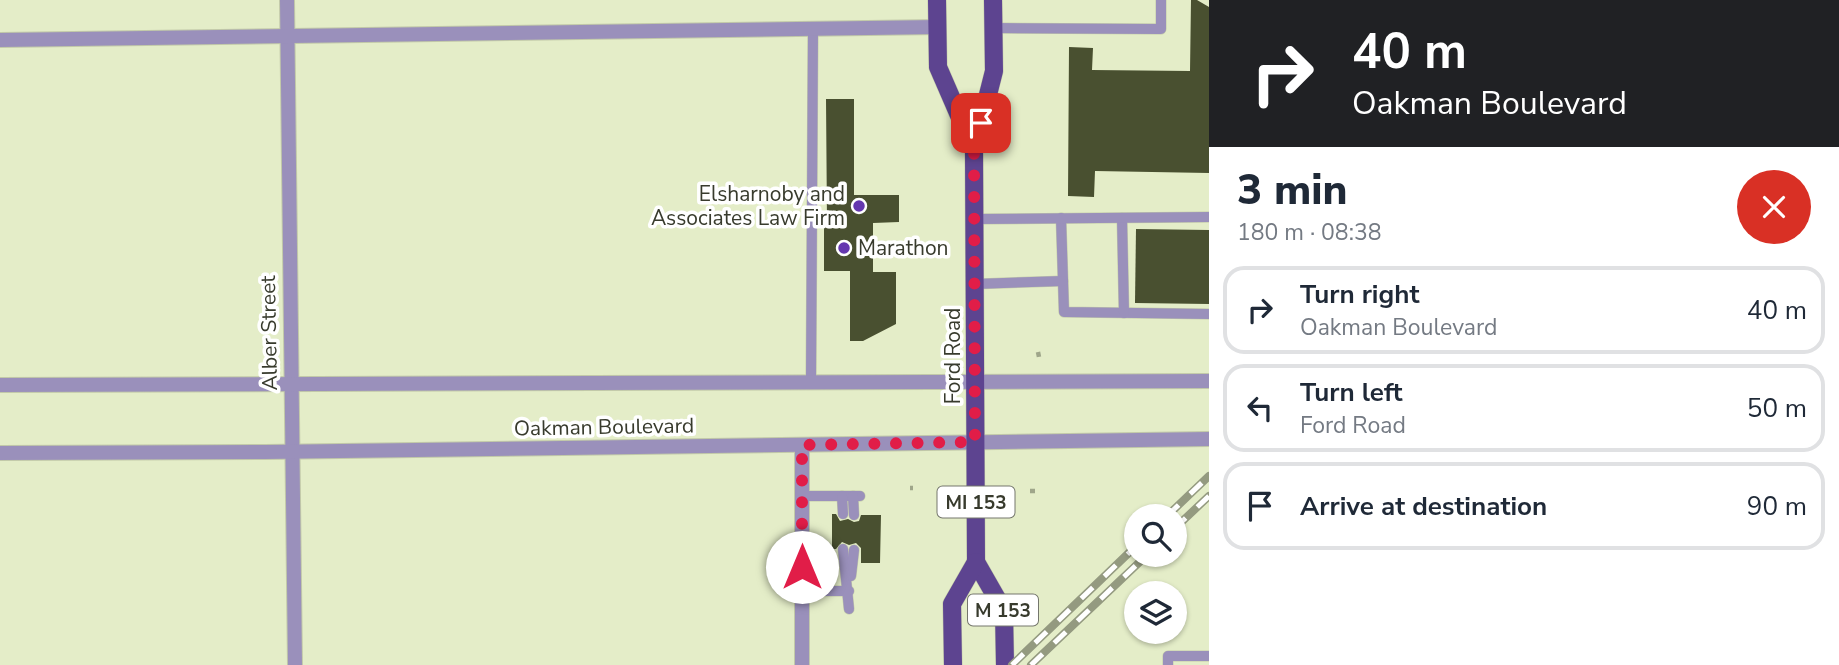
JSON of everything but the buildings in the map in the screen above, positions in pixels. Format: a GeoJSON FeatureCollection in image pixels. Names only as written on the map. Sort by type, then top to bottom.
{"type":"FeatureCollection","features":[{"type":"Feature","properties":{"kind":"main road","name":"Ford Road"},"geometry":{"type":"LineString","coordinates":[[937,0],[937,67],[974,150]]}},
{"type":"Feature","properties":{"kind":"main road","name":"Ford Road"},"geometry":{"type":"LineString","coordinates":[[993,0],[994,71],[974,150],[976,562],[1004,611],[1005,665]]}},
{"type":"Feature","properties":{"kind":"main road","name":"M 153"},"geometry":{"type":"LineString","coordinates":[[953,665],[952,604],[976,562]]}},
{"type":"Feature","properties":{"kind":"street","name":"Alber Street"},"geometry":{"type":"LineString","coordinates":[[287,0],[295,665]]}},
{"type":"Feature","properties":{"kind":"street"},"geometry":{"type":"LineString","coordinates":[[0,40],[937,27]]}},
{"type":"Feature","properties":{"kind":"street","name":"Oakman Boulevard"},"geometry":{"type":"LineString","coordinates":[[0,385],[1209,382]]}},
{"type":"Feature","properties":{"kind":"street","name":"Oakman Boulevard"},"geometry":{"type":"LineString","coordinates":[[0,453],[292,452],[1209,439]]}},
{"type":"Feature","properties":{"kind":"street"},"geometry":{"type":"LineString","coordinates":[[802,445],[802,665]]}},
{"type":"Feature","properties":{"kind":"lane"},"geometry":{"type":"LineString","coordinates":[[994,28],[1161,29],[1161,0]]}},
{"type":"Feature","properties":{"kind":"lane"},"geometry":{"type":"LineString","coordinates":[[811,382],[813,29]]}},
{"type":"Feature","properties":{"kind":"lane"},"geometry":{"type":"LineString","coordinates":[[975,219],[1209,217]]}},
{"type":"Feature","properties":{"kind":"lane"},"geometry":{"type":"LineString","coordinates":[[1061,218],[1064,312],[1209,314]]}},
{"type":"Feature","properties":{"kind":"lane"},"geometry":{"type":"LineString","coordinates":[[1122,218],[1124,313]]}},
{"type":"Feature","properties":{"kind":"lane"},"geometry":{"type":"LineString","coordinates":[[975,284],[1063,281]]}},
{"type":"Feature","properties":{"kind":"lane"},"geometry":{"type":"LineString","coordinates":[[802,496],[842,496],[857,496],[848,515],[842,496]]}},
{"type":"Feature","properties":{"kind":"lane"},"geometry":{"type":"LineString","coordinates":[[843,549],[849,591]]}},
{"type":"Feature","properties":{"kind":"lane"},"geometry":{"type":"LineString","coordinates":[[849,609],[854,550]]}},
{"type":"Feature","properties":{"kind":"lane"},"geometry":{"type":"LineString","coordinates":[[802,591],[849,591]]}},
{"type":"Feature","properties":{"kind":"lane"},"geometry":{"type":"LineString","coordinates":[[1168,665],[1168,656],[1209,656]]}},
{"type":"Feature","properties":{"kind":"railway"},"geometry":{"type":"LineString","coordinates":[[1180,504],[1209,476]]}},
{"type":"Feature","properties":{"kind":"railway"},"geometry":{"type":"LineString","coordinates":[[1187,517],[1209,496]]}},
{"type":"Feature","properties":{"kind":"railway"},"geometry":{"type":"LineString","coordinates":[[1012,665],[1124,558]]}},
{"type":"Feature","properties":{"kind":"railway"},"geometry":{"type":"LineString","coordinates":[[1031,665],[1134,567]]}},
{"type":"Feature","properties":{"kind":"place","name":"Elsharnoby and Associates Law Firm"},"geometry":{"type":"Point","coordinates":[859,206]}},
{"type":"Feature","properties":{"kind":"place","name":"Marathon"},"geometry":{"type":"Point","coordinates":[844,248]}},
{"type":"Feature","properties":{"kind":"route"},"geometry":{"type":"LineString","coordinates":[[802,567],[802,445],[975,442],[974,150],[981,123]]}}]}
